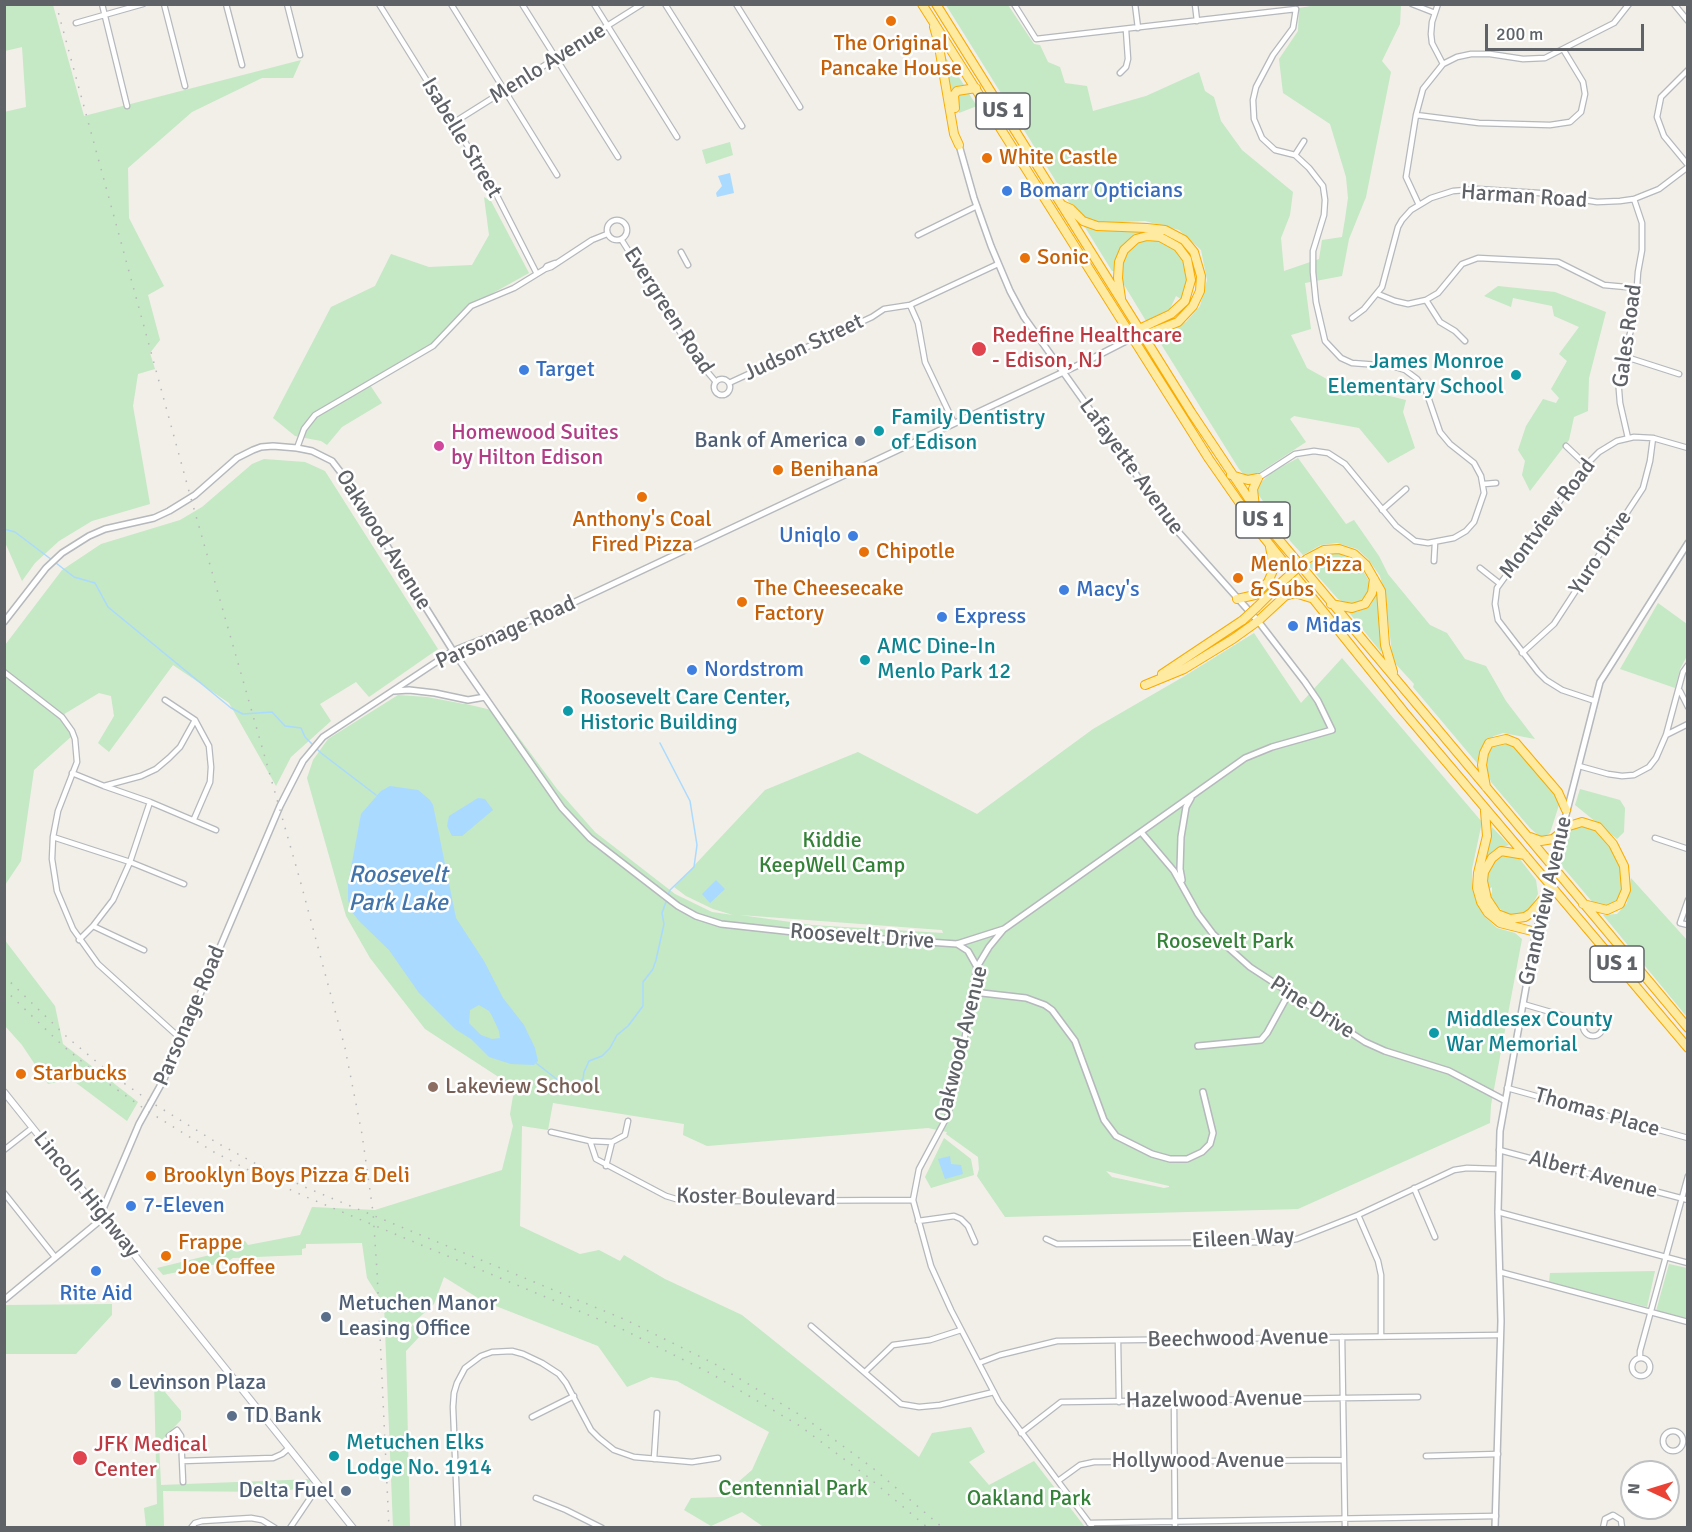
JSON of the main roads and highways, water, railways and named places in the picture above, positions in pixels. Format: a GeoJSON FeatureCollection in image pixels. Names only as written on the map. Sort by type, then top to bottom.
{"type":"FeatureCollection","features":[{"type":"Feature","properties":{"kind":"highway","name":"US 1"},"geometry":{"type":"LineString","coordinates":[[922,4],[1209,459],[1270,545],[1404,712],[1688,1048]]}},
{"type":"Feature","properties":{"kind":"highway","name":"US 1"},"geometry":{"type":"LineString","coordinates":[[936,4],[1144,337],[1255,508],[1331,604],[1688,1028]]}},
{"type":"Feature","properties":{"kind":"highway"},"geometry":{"type":"LineString","coordinates":[[932,20],[938,41],[954,134],[959,145],[954,95],[961,89],[976,88]]}},
{"type":"Feature","properties":{"kind":"highway"},"geometry":{"type":"LineString","coordinates":[[1061,204],[1090,224],[1158,229],[1172,233],[1184,240],[1194,252],[1202,276],[1197,298],[1189,311],[1178,322],[1144,337],[1132,338]]}},
{"type":"Feature","properties":{"kind":"highway"},"geometry":{"type":"LineString","coordinates":[[1122,302],[1117,268],[1127,246],[1139,238],[1154,236],[1166,239],[1178,247],[1187,259],[1191,272],[1191,287],[1188,295],[1177,310],[1139,329]]}},
{"type":"Feature","properties":{"kind":"highway"},"geometry":{"type":"LineString","coordinates":[[1231,474],[1248,480],[1258,478],[1253,489],[1255,508]]}},
{"type":"Feature","properties":{"kind":"highway"},"geometry":{"type":"LineString","coordinates":[[1237,599],[1255,595],[1268,582],[1274,568],[1270,545]]}},
{"type":"Feature","properties":{"kind":"highway"},"geometry":{"type":"LineString","coordinates":[[1312,598],[1289,594],[1233,639],[1184,669],[1145,685],[1243,620],[1307,559],[1331,549],[1346,551],[1362,560],[1381,591],[1385,645],[1389,664],[1403,689]]}},
{"type":"Feature","properties":{"kind":"highway"},"geometry":{"type":"LineString","coordinates":[[1331,604],[1353,608],[1365,604],[1372,593],[1374,579]]}},
{"type":"Feature","properties":{"kind":"highway"},"geometry":{"type":"LineString","coordinates":[[1487,789],[1482,765],[1484,753],[1490,743],[1506,739],[1516,743],[1558,792],[1566,810]]}},
{"type":"Feature","properties":{"kind":"highway"},"geometry":{"type":"LineString","coordinates":[[1485,809],[1487,836],[1478,881],[1481,902],[1488,913],[1500,923],[1536,932]]}},
{"type":"Feature","properties":{"kind":"highway"},"geometry":{"type":"LineString","coordinates":[[1528,836],[1540,841],[1560,835],[1569,826],[1582,822],[1598,828],[1613,844],[1624,866],[1626,890],[1620,904],[1607,910],[1583,904]]}},
{"type":"Feature","properties":{"kind":"highway"},"geometry":{"type":"LineString","coordinates":[[1525,855],[1501,851],[1492,858],[1484,872],[1486,899],[1497,914],[1510,919],[1525,917],[1543,898]]}},
{"type":"Feature","properties":{"kind":"main road","name":"Lincoln Highway"},"geometry":{"type":"LineString","coordinates":[[4,1092],[353,1527]]}},
{"type":"Feature","properties":{"kind":"water"},"geometry":{"type":"Polygon","coordinates":[[[730,173],[734,193],[717,197],[716,193],[722,186],[718,176],[730,173]]]}},
{"type":"Feature","properties":{"kind":"water","name":"Roosevelt Park Lake"},"geometry":{"type":"Polygon","coordinates":[[[390,786],[418,790],[433,805],[456,918],[484,961],[503,998],[524,1025],[535,1048],[538,1061],[534,1065],[511,1064],[489,1057],[471,1039],[455,1029],[419,993],[389,950],[352,912],[348,900],[348,884],[361,814],[381,791],[390,786]],[[479,1005],[470,1010],[469,1023],[481,1035],[492,1039],[500,1038],[499,1031],[489,1011],[479,1005]]]}},
{"type":"Feature","properties":{"kind":"water"},"geometry":{"type":"Polygon","coordinates":[[[478,798],[485,799],[493,810],[462,836],[452,836],[447,826],[449,816],[478,798]]]}},
{"type":"Feature","properties":{"kind":"water"},"geometry":{"type":"Polygon","coordinates":[[[716,880],[725,889],[710,903],[702,894],[716,880]]]}},
{"type":"Feature","properties":{"kind":"water"},"geometry":{"type":"Polygon","coordinates":[[[950,1156],[951,1164],[961,1165],[963,1174],[945,1179],[938,1159],[950,1156]]]}},
{"type":"Feature","properties":{"kind":"waterway"},"geometry":{"type":"LineString","coordinates":[[4,529],[15,532],[52,560]]}},
{"type":"Feature","properties":{"kind":"waterway"},"geometry":{"type":"LineString","coordinates":[[56,563],[74,577],[95,583],[108,607],[231,708],[243,714],[272,712],[285,726],[301,728],[305,737],[321,753],[376,795]]}},
{"type":"Feature","properties":{"kind":"waterway"},"geometry":{"type":"LineString","coordinates":[[660,743],[690,801],[697,845],[694,867],[670,890],[668,895]]}},
{"type":"Feature","properties":{"kind":"waterway"},"geometry":{"type":"LineString","coordinates":[[536,1063],[559,1081],[567,1091],[574,1089],[583,1079],[589,1061],[602,1056],[610,1048],[617,1035],[628,1026],[643,1006],[643,982],[653,969],[656,960],[664,924],[662,913],[667,899]]}},
{"type":"Feature","properties":{"kind":"railway"},"geometry":{"type":"LineString","coordinates":[[56,4],[190,495],[300,880],[345,1048],[362,1134],[373,1212],[389,1528]]}},
{"type":"Feature","properties":{"kind":"railway"},"geometry":{"type":"LineString","coordinates":[[4,976],[68,1038],[115,1077],[219,1144],[307,1188],[626,1320],[715,1364],[805,1418],[874,1469],[943,1528]]}},
{"type":"Feature","properties":{"kind":"railway"},"geometry":{"type":"LineString","coordinates":[[4,989],[62,1045],[109,1084],[214,1152],[304,1196],[622,1329],[710,1373],[800,1426],[868,1477],[928,1528]]}},
{"type":"Feature","properties":{"kind":"place","name":"The Original Pancake House"},"geometry":{"type":"Point","coordinates":[891,21]}},
{"type":"Feature","properties":{"kind":"place","name":"White Castle"},"geometry":{"type":"Point","coordinates":[987,158]}},
{"type":"Feature","properties":{"kind":"place","name":"Bomarr Opticians"},"geometry":{"type":"Point","coordinates":[1007,191]}},
{"type":"Feature","properties":{"kind":"place","name":"Sonic"},"geometry":{"type":"Point","coordinates":[1025,258]}},
{"type":"Feature","properties":{"kind":"place","name":"Redefine Healthcare - Edison, NJ"},"geometry":{"type":"Point","coordinates":[979,349]}},
{"type":"Feature","properties":{"kind":"place","name":"Target"},"geometry":{"type":"Point","coordinates":[524,370]}},
{"type":"Feature","properties":{"kind":"place","name":"James Monroe Elementary School"},"geometry":{"type":"Point","coordinates":[1516,375]}},
{"type":"Feature","properties":{"kind":"place","name":"Family Dentistry of Edison"},"geometry":{"type":"Point","coordinates":[879,431]}},
{"type":"Feature","properties":{"kind":"place","name":"Bank of America"},"geometry":{"type":"Point","coordinates":[860,441]}},
{"type":"Feature","properties":{"kind":"place","name":"Homewood Suites by Hilton Edison"},"geometry":{"type":"Point","coordinates":[439,446]}},
{"type":"Feature","properties":{"kind":"place","name":"Benihana"},"geometry":{"type":"Point","coordinates":[778,470]}},
{"type":"Feature","properties":{"kind":"place","name":"Anthony's Coal Fired Pizza"},"geometry":{"type":"Point","coordinates":[642,497]}},
{"type":"Feature","properties":{"kind":"place","name":"Uniqlo"},"geometry":{"type":"Point","coordinates":[853,536]}},
{"type":"Feature","properties":{"kind":"place","name":"Chipotle"},"geometry":{"type":"Point","coordinates":[864,552]}},
{"type":"Feature","properties":{"kind":"place","name":"Menlo Pizza & Subs"},"geometry":{"type":"Point","coordinates":[1238,578]}},
{"type":"Feature","properties":{"kind":"place","name":"Macy's"},"geometry":{"type":"Point","coordinates":[1064,590]}},
{"type":"Feature","properties":{"kind":"place","name":"The Cheesecake Factory"},"geometry":{"type":"Point","coordinates":[742,602]}},
{"type":"Feature","properties":{"kind":"place","name":"Express"},"geometry":{"type":"Point","coordinates":[942,617]}},
{"type":"Feature","properties":{"kind":"place","name":"Midas"},"geometry":{"type":"Point","coordinates":[1293,626]}},
{"type":"Feature","properties":{"kind":"place","name":"AMC Dine-In Menlo Park 12"},"geometry":{"type":"Point","coordinates":[865,660]}},
{"type":"Feature","properties":{"kind":"place","name":"Nordstrom"},"geometry":{"type":"Point","coordinates":[692,670]}},
{"type":"Feature","properties":{"kind":"place","name":"Roosevelt Care Center, Historic Building"},"geometry":{"type":"Point","coordinates":[568,711]}},
{"type":"Feature","properties":{"kind":"place","name":"Middlesex County War Memorial"},"geometry":{"type":"Point","coordinates":[1434,1033]}},
{"type":"Feature","properties":{"kind":"place","name":"Starbucks"},"geometry":{"type":"Point","coordinates":[21,1074]}},
{"type":"Feature","properties":{"kind":"place","name":"Lakeview School"},"geometry":{"type":"Point","coordinates":[433,1087]}},
{"type":"Feature","properties":{"kind":"place","name":"Brooklyn Boys Pizza & Deli"},"geometry":{"type":"Point","coordinates":[151,1176]}},
{"type":"Feature","properties":{"kind":"place","name":"7-Eleven"},"geometry":{"type":"Point","coordinates":[131,1206]}},
{"type":"Feature","properties":{"kind":"place","name":"Frappe Joe Coffee"},"geometry":{"type":"Point","coordinates":[166,1256]}},
{"type":"Feature","properties":{"kind":"place","name":"Rite Aid"},"geometry":{"type":"Point","coordinates":[96,1271]}},
{"type":"Feature","properties":{"kind":"place","name":"Metuchen Manor Leasing Office"},"geometry":{"type":"Point","coordinates":[326,1317]}},
{"type":"Feature","properties":{"kind":"place","name":"Levinson Plaza"},"geometry":{"type":"Point","coordinates":[116,1383]}},
{"type":"Feature","properties":{"kind":"place","name":"TD Bank"},"geometry":{"type":"Point","coordinates":[232,1416]}},
{"type":"Feature","properties":{"kind":"place","name":"Metuchen Elks Lodge No. 1914"},"geometry":{"type":"Point","coordinates":[334,1456]}},
{"type":"Feature","properties":{"kind":"place","name":"JFK Medical Center"},"geometry":{"type":"Point","coordinates":[80,1458]}},
{"type":"Feature","properties":{"kind":"place","name":"Delta Fuel"},"geometry":{"type":"Point","coordinates":[346,1491]}},
{"type":"Feature","properties":{"kind":"park label","name":"Kiddie KeepWell Camp"},"geometry":{"type":"Point","coordinates":[832,854]}},
{"type":"Feature","properties":{"kind":"park label","name":"Roosevelt Park"},"geometry":{"type":"Point","coordinates":[1225,942]}},
{"type":"Feature","properties":{"kind":"park label","name":"Centennial Park"},"geometry":{"type":"Point","coordinates":[793,1489]}},
{"type":"Feature","properties":{"kind":"park label","name":"Oakland Park"},"geometry":{"type":"Point","coordinates":[1029,1499]}}]}
